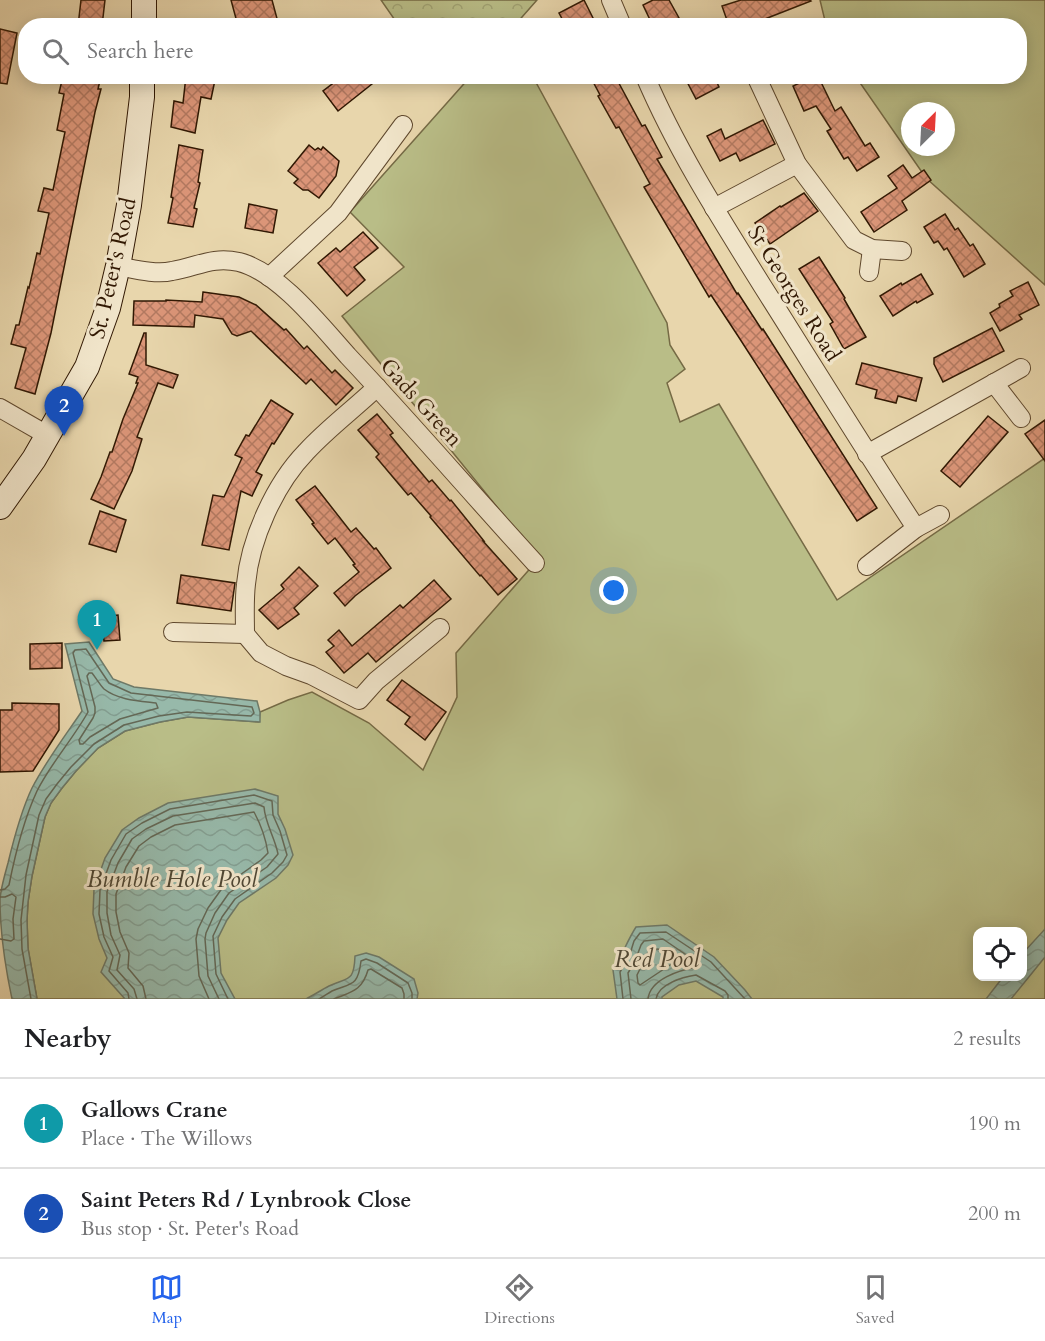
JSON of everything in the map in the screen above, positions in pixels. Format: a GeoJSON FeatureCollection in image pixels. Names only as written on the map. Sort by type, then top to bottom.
{"type":"FeatureCollection","features":[{"type":"Feature","properties":{"kind":"street"},"geometry":{"type":"LineString","coordinates":[[144,0],[144,18]]}},
{"type":"Feature","properties":{"kind":"street"},"geometry":{"type":"LineString","coordinates":[[611,0],[619,18]]}},
{"type":"Feature","properties":{"kind":"street","name":"St. Peter's Road"},"geometry":{"type":"LineString","coordinates":[[0,507],[34,459],[87,367],[108,308],[129,205],[142,84]]}},
{"type":"Feature","properties":{"kind":"street","name":"St Georges Road"},"geometry":{"type":"LineString","coordinates":[[648,84],[714,208],[867,454],[916,528]]}},
{"type":"Feature","properties":{"kind":"street"},"geometry":{"type":"LineString","coordinates":[[760,84],[797,164],[854,240],[872,249],[902,251]]}},
{"type":"Feature","properties":{"kind":"street"},"geometry":{"type":"LineString","coordinates":[[269,277],[338,213],[403,124]]}},
{"type":"Feature","properties":{"kind":"street"},"geometry":{"type":"LineString","coordinates":[[714,208],[797,164]]}},
{"type":"Feature","properties":{"kind":"street"},"geometry":{"type":"LineString","coordinates":[[869,272],[872,249]]}},
{"type":"Feature","properties":{"kind":"street","name":"Gads Green"},"geometry":{"type":"LineString","coordinates":[[118,266],[145,271],[170,272],[219,259],[240,262],[269,277],[294,299],[377,387],[535,563]]}},
{"type":"Feature","properties":{"kind":"street"},"geometry":{"type":"LineString","coordinates":[[867,454],[1021,368]]}},
{"type":"Feature","properties":{"kind":"street"},"geometry":{"type":"LineString","coordinates":[[994,383],[1021,418]]}},
{"type":"Feature","properties":{"kind":"street"},"geometry":{"type":"LineString","coordinates":[[377,387],[305,452],[267,507],[253,548],[246,582],[245,634],[261,653],[359,700],[376,681],[440,628]]}},
{"type":"Feature","properties":{"kind":"street"},"geometry":{"type":"LineString","coordinates":[[0,408],[47,435]]}},
{"type":"Feature","properties":{"kind":"street"},"geometry":{"type":"LineString","coordinates":[[867,566],[916,528],[940,515]]}},
{"type":"Feature","properties":{"kind":"street"},"geometry":{"type":"LineString","coordinates":[[173,632],[245,634]]}},
{"type":"Feature","properties":{"kind":"green space"},"geometry":{"type":"Polygon","coordinates":[[[381,0],[537,0],[521,18],[393,18],[381,0]]]}},
{"type":"Feature","properties":{"kind":"green space"},"geometry":{"type":"Polygon","coordinates":[[[820,0],[1045,0],[1045,285],[926,178],[911,156],[955,156],[955,102],[901,102],[901,142],[861,84],[1027,84],[1027,18],[824,18],[820,0]]]}},
{"type":"Feature","properties":{"kind":"green space"},"geometry":{"type":"Polygon","coordinates":[[[464,84],[537,84],[667,323],[670,345],[685,369],[667,383],[680,422],[719,404],[837,600],[1045,458],[1045,999],[37,999],[28,949],[27,920],[32,876],[45,817],[51,803],[62,788],[98,748],[125,731],[188,717],[259,722],[260,712],[312,692],[369,723],[423,770],[457,697],[456,653],[535,563],[536,555],[342,316],[404,267],[350,212],[464,84]]]}},
{"type":"Feature","properties":{"kind":"water"},"geometry":{"type":"Polygon","coordinates":[[[89,642],[113,679],[134,687],[257,701],[260,722],[188,717],[125,731],[98,748],[76,771],[51,803],[45,817],[32,876],[27,920],[28,948],[37,999],[12,999],[2,936],[0,899],[2,885],[18,825],[32,788],[49,758],[82,711],[65,644],[89,642]]]}},
{"type":"Feature","properties":{"kind":"water","name":"Bumble Hole Pool"},"geometry":{"type":"Polygon","coordinates":[[[255,789],[278,796],[278,814],[293,855],[288,865],[276,878],[239,903],[218,938],[221,973],[235,999],[125,999],[101,972],[107,958],[99,939],[93,914],[94,889],[105,858],[122,830],[168,803],[255,789]]]}},
{"type":"Feature","properties":{"kind":"water","name":"Red Pool"},"geometry":{"type":"Polygon","coordinates":[[[667,925],[714,957],[752,999],[723,999],[696,981],[679,985],[662,999],[617,999],[613,970],[636,927],[667,925]]]}},
{"type":"Feature","properties":{"kind":"water"},"geometry":{"type":"Polygon","coordinates":[[[1045,929],[1045,957],[1027,979],[1027,949],[1045,929]]]}},
{"type":"Feature","properties":{"kind":"water"},"geometry":{"type":"Polygon","coordinates":[[[366,953],[379,957],[414,979],[418,993],[417,999],[306,999],[352,975],[355,956],[366,953]]]}},
{"type":"Feature","properties":{"kind":"water"},"geometry":{"type":"Polygon","coordinates":[[[1000,981],[1026,981],[1011,999],[986,999],[1000,981]]]}},
{"type":"Feature","properties":{"kind":"building"},"geometry":{"type":"Polygon","coordinates":[[[81,0],[105,0],[103,18],[79,18],[81,0]]]}},
{"type":"Feature","properties":{"kind":"building"},"geometry":{"type":"Polygon","coordinates":[[[231,0],[272,0],[277,18],[236,18],[231,0]]]}},
{"type":"Feature","properties":{"kind":"building"},"geometry":{"type":"Polygon","coordinates":[[[584,0],[593,18],[562,18],[559,13],[584,0]]]}},
{"type":"Feature","properties":{"kind":"building"},"geometry":{"type":"Polygon","coordinates":[[[653,0],[669,0],[679,18],[649,18],[643,5],[653,0]]]}},
{"type":"Feature","properties":{"kind":"building"},"geometry":{"type":"Polygon","coordinates":[[[741,0],[811,1],[767,18],[726,18],[722,6],[741,0]]]}},
{"type":"Feature","properties":{"kind":"building"},"geometry":{"type":"Polygon","coordinates":[[[0,29],[17,33],[7,84],[0,83],[0,29]]]}},
{"type":"Feature","properties":{"kind":"building"},"geometry":{"type":"Polygon","coordinates":[[[61,84],[99,84],[98,89],[101,89],[51,333],[35,394],[15,388],[26,348],[11,344],[16,325],[19,325],[37,253],[40,254],[49,213],[38,211],[44,188],[53,190],[65,132],[57,130],[64,94],[59,93],[61,84]]]}},
{"type":"Feature","properties":{"kind":"building"},"geometry":{"type":"Polygon","coordinates":[[[185,84],[214,84],[211,99],[201,97],[195,133],[171,127],[174,101],[183,103],[185,84]]]}},
{"type":"Feature","properties":{"kind":"building"},"geometry":{"type":"Polygon","coordinates":[[[332,84],[372,84],[338,111],[323,91],[332,84]]]}},
{"type":"Feature","properties":{"kind":"building"},"geometry":{"type":"Polygon","coordinates":[[[594,84],[619,84],[662,157],[657,159],[737,294],[763,329],[877,508],[857,521],[711,295],[709,297],[644,187],[650,184],[619,127],[616,128],[598,96],[600,95],[594,84]]]}},
{"type":"Feature","properties":{"kind":"building"},"geometry":{"type":"Polygon","coordinates":[[[688,84],[718,84],[719,87],[696,99],[688,84]]]}},
{"type":"Feature","properties":{"kind":"building"},"geometry":{"type":"Polygon","coordinates":[[[822,84],[835,111],[841,107],[865,146],[870,143],[879,157],[857,171],[848,157],[844,159],[827,131],[831,129],[816,106],[804,111],[793,86],[822,84]]]}},
{"type":"Feature","properties":{"kind":"building"},"geometry":{"type":"Polygon","coordinates":[[[763,120],[775,144],[740,161],[736,153],[720,161],[707,136],[721,129],[725,139],[763,120]]]}},
{"type":"Feature","properties":{"kind":"building"},"geometry":{"type":"Polygon","coordinates":[[[179,145],[203,150],[193,227],[168,223],[179,145]]]}},
{"type":"Feature","properties":{"kind":"building"},"geometry":{"type":"Polygon","coordinates":[[[309,145],[315,150],[318,148],[321,150],[323,147],[339,161],[336,176],[319,198],[294,183],[298,179],[288,171],[309,145]]]}},
{"type":"Feature","properties":{"kind":"building"},"geometry":{"type":"Polygon","coordinates":[[[903,165],[912,178],[924,170],[931,180],[902,201],[907,210],[874,232],[861,212],[897,188],[888,176],[903,165]]]}},
{"type":"Feature","properties":{"kind":"building"},"geometry":{"type":"Polygon","coordinates":[[[804,193],[818,211],[770,244],[755,223],[804,193]]]}},
{"type":"Feature","properties":{"kind":"building"},"geometry":{"type":"Polygon","coordinates":[[[249,204],[277,210],[273,233],[245,228],[249,204]]]}},
{"type":"Feature","properties":{"kind":"building"},"geometry":{"type":"Polygon","coordinates":[[[945,214],[955,230],[958,228],[970,246],[973,244],[985,264],[964,277],[947,248],[944,250],[938,241],[934,243],[924,227],[945,214]]]}},
{"type":"Feature","properties":{"kind":"building"},"geometry":{"type":"Polygon","coordinates":[[[363,232],[378,248],[354,267],[365,280],[347,296],[318,263],[336,248],[340,252],[363,232]]]}},
{"type":"Feature","properties":{"kind":"building"},"geometry":{"type":"Polygon","coordinates":[[[819,257],[866,337],[844,349],[830,324],[833,322],[799,269],[819,257]]]}},
{"type":"Feature","properties":{"kind":"building"},"geometry":{"type":"Polygon","coordinates":[[[921,274],[933,294],[917,303],[916,301],[893,316],[880,296],[921,274]]]}},
{"type":"Feature","properties":{"kind":"building"},"geometry":{"type":"Polygon","coordinates":[[[1028,282],[1039,305],[1019,315],[1022,319],[1000,331],[990,313],[1000,307],[999,304],[1013,296],[1010,291],[1028,282]]]}},
{"type":"Feature","properties":{"kind":"building"},"geometry":{"type":"Polygon","coordinates":[[[203,292],[239,297],[256,305],[284,330],[286,329],[304,349],[307,346],[332,373],[335,370],[353,388],[336,405],[311,379],[306,384],[251,331],[237,336],[232,334],[223,319],[195,315],[194,327],[133,325],[134,301],[202,302],[203,292]]]}},
{"type":"Feature","properties":{"kind":"building"},"geometry":{"type":"Polygon","coordinates":[[[992,328],[1004,351],[943,382],[934,364],[934,358],[992,328]]]}},
{"type":"Feature","properties":{"kind":"building"},"geometry":{"type":"Polygon","coordinates":[[[144,333],[146,333],[146,365],[178,375],[173,388],[158,383],[137,437],[142,439],[132,471],[114,509],[91,499],[110,452],[112,452],[138,383],[136,383],[138,377],[129,374],[144,333]]]}},
{"type":"Feature","properties":{"kind":"building"},"geometry":{"type":"Polygon","coordinates":[[[862,363],[922,378],[916,401],[898,396],[896,403],[875,398],[877,390],[856,384],[862,363]]]}},
{"type":"Feature","properties":{"kind":"building"},"geometry":{"type":"Polygon","coordinates":[[[271,400],[293,414],[274,444],[272,443],[256,472],[262,475],[252,496],[241,491],[229,550],[202,545],[213,495],[224,497],[242,458],[235,455],[271,400]]]}},
{"type":"Feature","properties":{"kind":"building"},"geometry":{"type":"Polygon","coordinates":[[[377,414],[393,433],[390,435],[429,482],[432,480],[451,500],[517,579],[498,595],[411,493],[408,495],[376,457],[379,454],[358,430],[377,414]]]}},
{"type":"Feature","properties":{"kind":"building"},"geometry":{"type":"Polygon","coordinates":[[[988,416],[1008,432],[960,487],[941,471],[988,416]]]}},
{"type":"Feature","properties":{"kind":"building"},"geometry":{"type":"Polygon","coordinates":[[[1045,420],[1045,461],[1025,434],[1045,420]]]}},
{"type":"Feature","properties":{"kind":"building"},"geometry":{"type":"Polygon","coordinates":[[[315,486],[351,532],[356,528],[374,549],[376,548],[391,568],[345,606],[334,593],[359,572],[335,538],[328,544],[296,500],[315,486]]]}},
{"type":"Feature","properties":{"kind":"building"},"geometry":{"type":"Polygon","coordinates":[[[100,511],[126,520],[116,552],[89,544],[100,511]]]}},
{"type":"Feature","properties":{"kind":"building"},"geometry":{"type":"Polygon","coordinates":[[[299,567],[318,586],[294,608],[299,614],[278,629],[259,610],[284,589],[281,585],[299,567]]]}},
{"type":"Feature","properties":{"kind":"building"},"geometry":{"type":"Polygon","coordinates":[[[181,575],[235,583],[231,611],[177,603],[181,575]]]}},
{"type":"Feature","properties":{"kind":"building"},"geometry":{"type":"Polygon","coordinates":[[[434,580],[451,599],[376,662],[368,653],[344,673],[326,652],[334,646],[328,640],[339,630],[352,646],[400,605],[403,608],[434,580]]]}},
{"type":"Feature","properties":{"kind":"building"},"geometry":{"type":"Polygon","coordinates":[[[118,615],[120,640],[104,641],[101,617],[118,615]]]}},
{"type":"Feature","properties":{"kind":"building"},"geometry":{"type":"Polygon","coordinates":[[[62,643],[62,668],[30,669],[30,644],[62,643]]]}},
{"type":"Feature","properties":{"kind":"building"},"geometry":{"type":"Polygon","coordinates":[[[402,680],[446,712],[425,740],[405,724],[410,717],[387,700],[402,680]]]}},
{"type":"Feature","properties":{"kind":"building"},"geometry":{"type":"Polygon","coordinates":[[[12,703],[59,704],[59,730],[33,771],[0,772],[0,710],[12,710],[12,703]]]}},
{"type":"Feature","properties":{"kind":"place","name":"Saint Peters Rd / Lynbrook Close"},"geometry":{"type":"Point","coordinates":[64,436]}},
{"type":"Feature","properties":{"kind":"place","name":"Gallows Crane"},"geometry":{"type":"Point","coordinates":[97,650]}}]}
